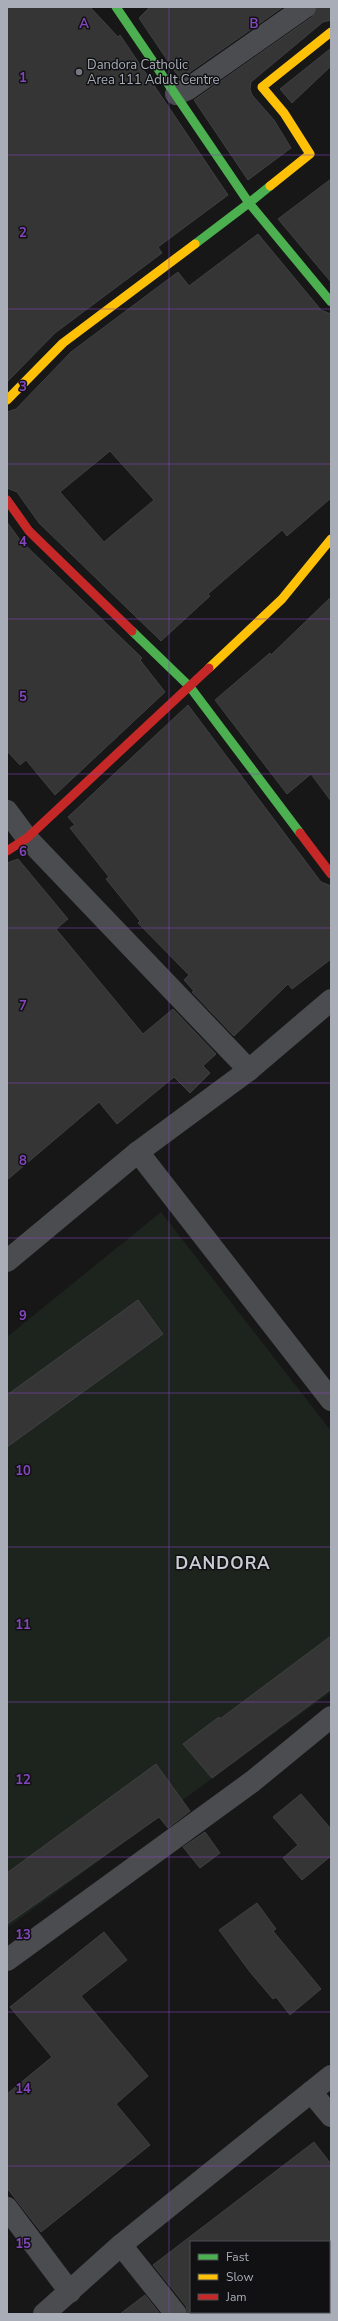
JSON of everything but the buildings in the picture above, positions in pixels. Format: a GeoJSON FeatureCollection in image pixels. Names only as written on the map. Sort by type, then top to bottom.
{"type":"FeatureCollection","features":[{"type":"Feature","properties":{"kind":"street"},"geometry":{"type":"LineString","coordinates":[[116,7],[249,203],[331,302]]}},
{"type":"Feature","properties":{"kind":"street"},"geometry":{"type":"LineString","coordinates":[[176,94],[188,89],[304,7]]}},
{"type":"Feature","properties":{"kind":"street"},"geometry":{"type":"LineString","coordinates":[[7,400],[63,343],[249,203],[310,154],[284,113],[262,87],[331,32]]}},
{"type":"Feature","properties":{"kind":"street"},"geometry":{"type":"LineString","coordinates":[[7,500],[29,531],[190,687],[331,874]]}},
{"type":"Feature","properties":{"kind":"street"},"geometry":{"type":"LineString","coordinates":[[7,851],[27,838],[141,730],[190,687],[282,599],[331,539]]}},
{"type":"Feature","properties":{"kind":"street"},"geometry":{"type":"LineString","coordinates":[[7,811],[27,838],[249,1070]]}},
{"type":"Feature","properties":{"kind":"street"},"geometry":{"type":"LineString","coordinates":[[7,1261],[138,1152],[249,1070],[331,1000]]}},
{"type":"Feature","properties":{"kind":"street"},"geometry":{"type":"LineString","coordinates":[[138,1152],[331,1400]]}},
{"type":"Feature","properties":{"kind":"street"},"geometry":{"type":"LineString","coordinates":[[7,1960],[253,1781],[331,1717]]}},
{"type":"Feature","properties":{"kind":"street"},"geometry":{"type":"LineString","coordinates":[[44,2314],[121,2245],[331,2076]]}},
{"type":"Feature","properties":{"kind":"street"},"geometry":{"type":"LineString","coordinates":[[311,2092],[331,2116]]}},
{"type":"Feature","properties":{"kind":"street"},"geometry":{"type":"LineString","coordinates":[[7,2208],[70,2292]]}},
{"type":"Feature","properties":{"kind":"street"},"geometry":{"type":"LineString","coordinates":[[121,2245],[176,2314]]}},
{"type":"Feature","properties":{"kind":"shaded area"},"geometry":{"type":"Polygon","coordinates":[[[161,1212],[331,1431],[331,1692],[7,1928],[7,1337],[161,1212]]]}},
{"type":"Feature","properties":{"kind":"traffic: fast"},"geometry":{"type":"LineString","coordinates":[[116,7],[249,203],[270,186]]}},
{"type":"Feature","properties":{"kind":"traffic: fast"},"geometry":{"type":"LineString","coordinates":[[195,244],[249,203],[331,302]]}},
{"type":"Feature","properties":{"kind":"traffic: fast"},"geometry":{"type":"LineString","coordinates":[[132,631],[190,687],[300,833]]}},
{"type":"Feature","properties":{"kind":"traffic: slow"},"geometry":{"type":"LineString","coordinates":[[270,186],[310,154],[284,113],[262,87],[331,32]]}},
{"type":"Feature","properties":{"kind":"traffic: slow"},"geometry":{"type":"LineString","coordinates":[[7,400],[63,343],[195,244]]}},
{"type":"Feature","properties":{"kind":"traffic: slow"},"geometry":{"type":"LineString","coordinates":[[209,668],[282,599],[331,539]]}},
{"type":"Feature","properties":{"kind":"traffic: jam"},"geometry":{"type":"LineString","coordinates":[[7,500],[29,531],[132,631]]}},
{"type":"Feature","properties":{"kind":"traffic: jam"},"geometry":{"type":"LineString","coordinates":[[7,851],[27,838],[209,668]]}},
{"type":"Feature","properties":{"kind":"traffic: jam"},"geometry":{"type":"LineString","coordinates":[[300,833],[331,874]]}},
{"type":"Feature","properties":{"kind":"place","name":"Dandora Catholic Area 111 Adult Centre"},"geometry":{"type":"Point","coordinates":[79,72]}},
{"type":"Feature","properties":{"kind":"district","name":"DANDORA"},"geometry":{"type":"Point","coordinates":[223,1563]}}]}
